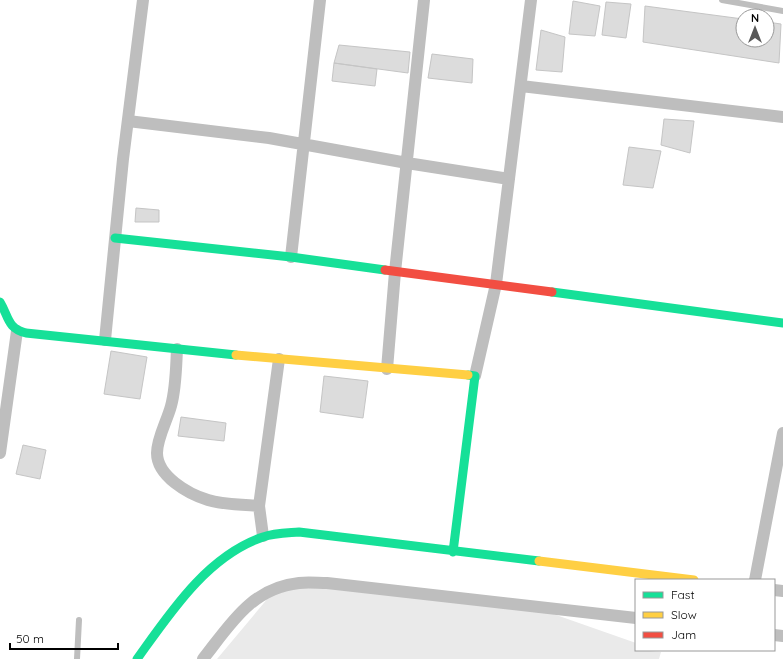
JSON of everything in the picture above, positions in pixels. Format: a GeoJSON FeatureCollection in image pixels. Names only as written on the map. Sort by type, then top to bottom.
{"type":"FeatureCollection","features":[{"type":"Feature","properties":{"kind":"street"},"geometry":{"type":"LineString","coordinates":[[105,340],[128,121],[143,0]]}},
{"type":"Feature","properties":{"kind":"street"},"geometry":{"type":"LineString","coordinates":[[291,257],[320,0]]}},
{"type":"Feature","properties":{"kind":"street"},"geometry":{"type":"LineString","coordinates":[[387,369],[395,272],[424,0]]}},
{"type":"Feature","properties":{"kind":"street"},"geometry":{"type":"LineString","coordinates":[[453,552],[475,376],[496,284],[531,0]]}},
{"type":"Feature","properties":{"kind":"street"},"geometry":{"type":"LineString","coordinates":[[521,86],[783,117]]}},
{"type":"Feature","properties":{"kind":"street"},"geometry":{"type":"LineString","coordinates":[[128,121],[269,138],[407,163],[509,179]]}},
{"type":"Feature","properties":{"kind":"street"},"geometry":{"type":"LineString","coordinates":[[115,238],[291,257],[783,323]]}},
{"type":"Feature","properties":{"kind":"street"},"geometry":{"type":"LineString","coordinates":[[0,302],[4,307],[10,325],[17,332],[279,359],[475,376]]}},
{"type":"Feature","properties":{"kind":"street"},"geometry":{"type":"LineString","coordinates":[[0,453],[17,332]]}},
{"type":"Feature","properties":{"kind":"street"},"geometry":{"type":"LineString","coordinates":[[177,349],[172,406],[157,452],[158,461],[162,470],[171,479],[196,496],[221,502],[259,506]]}},
{"type":"Feature","properties":{"kind":"street"},"geometry":{"type":"LineString","coordinates":[[263,536],[259,506],[279,359]]}},
{"type":"Feature","properties":{"kind":"street"},"geometry":{"type":"LineString","coordinates":[[755,579],[783,433]]}},
{"type":"Feature","properties":{"kind":"street"},"geometry":{"type":"LineString","coordinates":[[137,659],[173,610],[201,580],[229,554],[247,543],[263,536],[299,532],[453,552],[685,579]]}},
{"type":"Feature","properties":{"kind":"street"},"geometry":{"type":"LineString","coordinates":[[203,659],[243,608],[270,590],[298,583],[327,583],[635,618]]}},
{"type":"Feature","properties":{"kind":"lane"},"geometry":{"type":"LineString","coordinates":[[722,0],[783,11]]}},
{"type":"Feature","properties":{"kind":"lane"},"geometry":{"type":"LineString","coordinates":[[77,659],[79,620]]}},
{"type":"Feature","properties":{"kind":"shaded area"},"geometry":{"type":"Polygon","coordinates":[[[279,585],[522,603],[635,643],[635,651],[661,652],[659,659],[217,659],[279,585]]]}},
{"type":"Feature","properties":{"kind":"building"},"geometry":{"type":"Polygon","coordinates":[[[573,1],[600,6],[595,36],[569,34],[573,1]]]}},
{"type":"Feature","properties":{"kind":"building"},"geometry":{"type":"Polygon","coordinates":[[[606,2],[631,4],[626,38],[602,35],[606,2]]]}},
{"type":"Feature","properties":{"kind":"building"},"geometry":{"type":"Polygon","coordinates":[[[645,6],[735,18],[735,48],[775,48],[775,23],[781,24],[779,63],[643,42],[645,6]]]}},
{"type":"Feature","properties":{"kind":"building"},"geometry":{"type":"Polygon","coordinates":[[[541,30],[565,37],[562,72],[536,70],[541,30]]]}},
{"type":"Feature","properties":{"kind":"building"},"geometry":{"type":"Polygon","coordinates":[[[339,45],[410,52],[408,73],[334,63],[339,45]]]}},
{"type":"Feature","properties":{"kind":"building"},"geometry":{"type":"Polygon","coordinates":[[[432,54],[473,59],[472,83],[428,78],[432,54]]]}},
{"type":"Feature","properties":{"kind":"building"},"geometry":{"type":"Polygon","coordinates":[[[334,63],[377,69],[375,86],[332,81],[334,63]]]}},
{"type":"Feature","properties":{"kind":"building"},"geometry":{"type":"Polygon","coordinates":[[[664,119],[694,121],[690,153],[661,145],[664,119]]]}},
{"type":"Feature","properties":{"kind":"building"},"geometry":{"type":"Polygon","coordinates":[[[629,147],[661,151],[653,188],[623,185],[629,147]]]}},
{"type":"Feature","properties":{"kind":"building"},"geometry":{"type":"Polygon","coordinates":[[[136,208],[159,210],[159,222],[135,222],[136,208]]]}},
{"type":"Feature","properties":{"kind":"building"},"geometry":{"type":"Polygon","coordinates":[[[111,351],[147,357],[140,399],[104,394],[111,351]]]}},
{"type":"Feature","properties":{"kind":"building"},"geometry":{"type":"Polygon","coordinates":[[[324,376],[368,381],[363,418],[320,412],[324,376]]]}},
{"type":"Feature","properties":{"kind":"building"},"geometry":{"type":"Polygon","coordinates":[[[181,417],[226,423],[224,441],[178,436],[181,417]]]}},
{"type":"Feature","properties":{"kind":"building"},"geometry":{"type":"Polygon","coordinates":[[[23,445],[46,450],[40,479],[16,474],[23,445]]]}},
{"type":"Feature","properties":{"kind":"traffic: fast"},"geometry":{"type":"LineString","coordinates":[[115,238],[291,257],[385,270]]}},
{"type":"Feature","properties":{"kind":"traffic: fast"},"geometry":{"type":"LineString","coordinates":[[552,292],[783,323]]}},
{"type":"Feature","properties":{"kind":"traffic: fast"},"geometry":{"type":"LineString","coordinates":[[0,302],[12,325],[20,331],[26,333],[236,355]]}},
{"type":"Feature","properties":{"kind":"traffic: fast"},"geometry":{"type":"LineString","coordinates":[[453,552],[475,376],[468,375]]}},
{"type":"Feature","properties":{"kind":"traffic: fast"},"geometry":{"type":"LineString","coordinates":[[137,659],[177,605],[207,572],[224,558],[243,546],[267,536],[281,533],[299,532],[539,561]]}},
{"type":"Feature","properties":{"kind":"traffic: slow"},"geometry":{"type":"LineString","coordinates":[[236,355],[468,375]]}},
{"type":"Feature","properties":{"kind":"traffic: slow"},"geometry":{"type":"LineString","coordinates":[[539,561],[686,579]]}},
{"type":"Feature","properties":{"kind":"traffic: jam"},"geometry":{"type":"LineString","coordinates":[[385,270],[552,292]]}}]}
